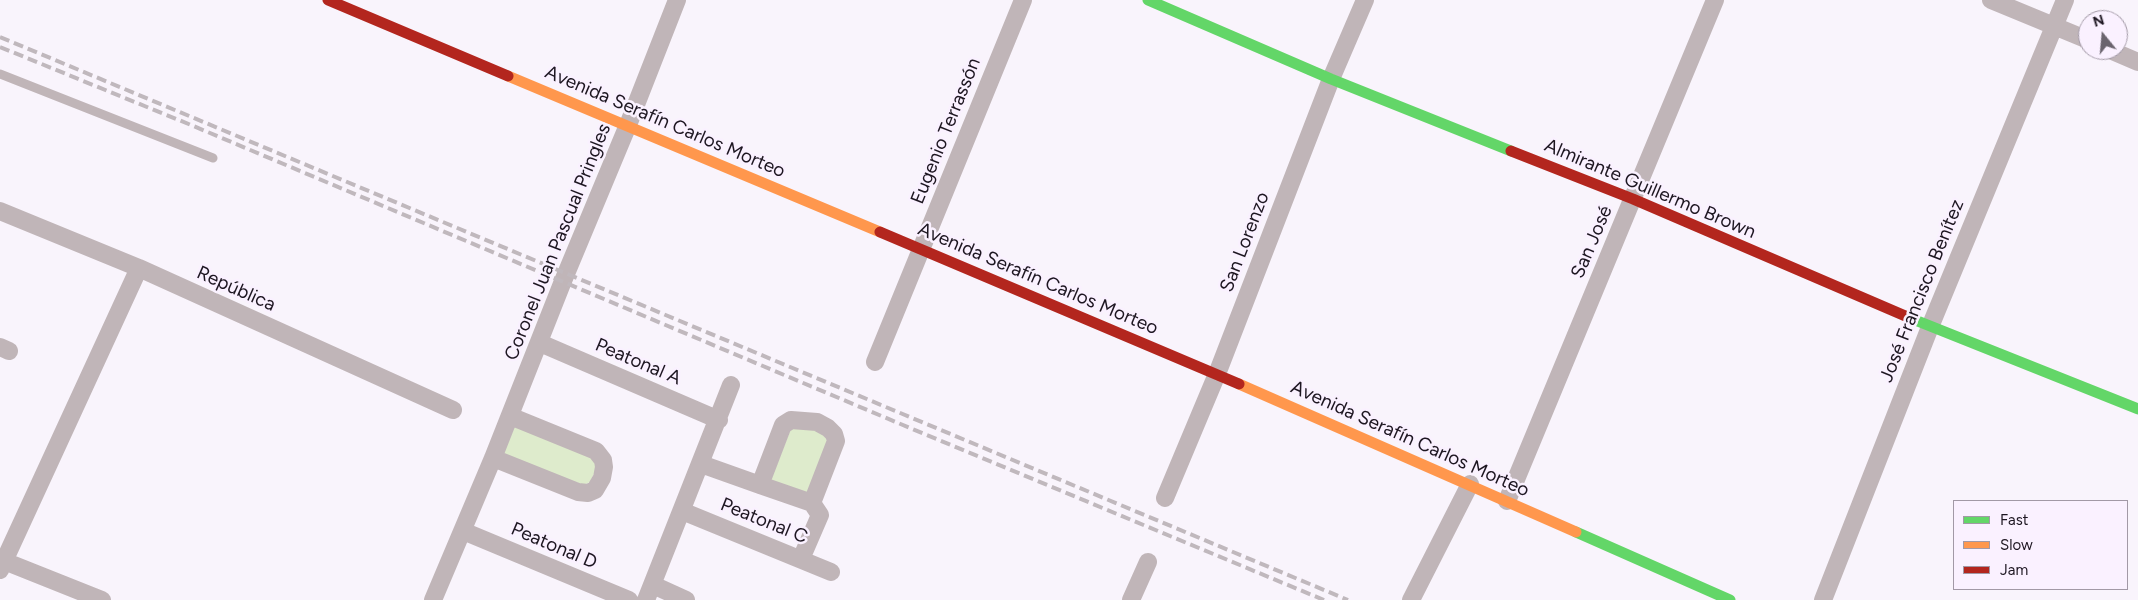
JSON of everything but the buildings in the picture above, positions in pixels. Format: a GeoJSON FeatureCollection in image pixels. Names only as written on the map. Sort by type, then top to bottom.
{"type":"FeatureCollection","features":[{"type":"Feature","properties":{"kind":"main road","name":"Avenida Serafín Carlos Morteo"},"geometry":{"type":"LineString","coordinates":[[328,0],[367,7],[628,125],[1217,374],[1730,600]]}},
{"type":"Feature","properties":{"kind":"main road","name":"Almirante Guillermo Brown"},"geometry":{"type":"LineString","coordinates":[[1148,0],[1331,79],[1633,198],[1930,327],[2138,410]]}},
{"type":"Feature","properties":{"kind":"street","name":"Coronel Juan Pascual Pringles"},"geometry":{"type":"LineString","coordinates":[[433,600],[540,343],[566,272],[628,125],[677,0]]}},
{"type":"Feature","properties":{"kind":"street","name":"Eugenio Terrassón"},"geometry":{"type":"LineString","coordinates":[[875,362],[1022,0]]}},
{"type":"Feature","properties":{"kind":"street","name":"San Lorenzo"},"geometry":{"type":"LineString","coordinates":[[1165,498],[1217,374],[1331,79],[1365,0]]}},
{"type":"Feature","properties":{"kind":"street","name":"San José"},"geometry":{"type":"LineString","coordinates":[[1507,501],[1716,0]]}},
{"type":"Feature","properties":{"kind":"street"},"geometry":{"type":"LineString","coordinates":[[1991,0],[2078,36]]}},
{"type":"Feature","properties":{"kind":"street","name":"José Francisco Benítez"},"geometry":{"type":"LineString","coordinates":[[1823,600],[1930,327],[2065,0]]}},
{"type":"Feature","properties":{"kind":"street","name":"República"},"geometry":{"type":"LineString","coordinates":[[0,211],[139,268],[453,410]]}},
{"type":"Feature","properties":{"kind":"street"},"geometry":{"type":"LineString","coordinates":[[102,600],[2,566],[139,268]]}},
{"type":"Feature","properties":{"kind":"street","name":"Peatonal A"},"geometry":{"type":"LineString","coordinates":[[540,343],[719,420]]}},
{"type":"Feature","properties":{"kind":"street"},"geometry":{"type":"LineString","coordinates":[[686,600],[650,593],[719,420],[731,385]]}},
{"type":"Feature","properties":{"kind":"street"},"geometry":{"type":"LineString","coordinates":[[493,458],[578,492],[588,494],[595,490],[602,478],[603,460],[596,451],[510,416]]}},
{"type":"Feature","properties":{"kind":"street"},"geometry":{"type":"LineString","coordinates":[[760,485],[783,425],[790,420],[817,422],[828,428],[834,434],[836,441],[812,503]]}},
{"type":"Feature","properties":{"kind":"street"},"geometry":{"type":"LineString","coordinates":[[701,464],[812,503],[820,516],[802,559]]}},
{"type":"Feature","properties":{"kind":"street"},"geometry":{"type":"LineString","coordinates":[[1411,600],[1470,484]]}},
{"type":"Feature","properties":{"kind":"street","name":"Peatonal C"},"geometry":{"type":"LineString","coordinates":[[682,511],[831,572]]}},
{"type":"Feature","properties":{"kind":"street","name":"Peatonal D"},"geometry":{"type":"LineString","coordinates":[[463,531],[629,600]]}},
{"type":"Feature","properties":{"kind":"street"},"geometry":{"type":"LineString","coordinates":[[1131,600],[1148,562]]}},
{"type":"Feature","properties":{"kind":"lane"},"geometry":{"type":"LineString","coordinates":[[0,74],[213,158]]}},
{"type":"Feature","properties":{"kind":"green space"},"geometry":{"type":"Polygon","coordinates":[[[515,426],[590,457],[598,466],[590,482],[584,485],[502,456],[515,426]]]}},
{"type":"Feature","properties":{"kind":"green space"},"geometry":{"type":"Polygon","coordinates":[[[792,426],[819,430],[826,438],[828,444],[808,495],[770,482],[792,426]]]}},
{"type":"Feature","properties":{"kind":"railway"},"geometry":{"type":"LineString","coordinates":[[0,37],[1348,600]]}},
{"type":"Feature","properties":{"kind":"railway"},"geometry":{"type":"LineString","coordinates":[[0,47],[191,125],[1324,600]]}},
{"type":"Feature","properties":{"kind":"traffic: fast"},"geometry":{"type":"LineString","coordinates":[[1148,0],[1331,79],[1511,151]]}},
{"type":"Feature","properties":{"kind":"traffic: fast"},"geometry":{"type":"LineString","coordinates":[[1910,318],[2138,409]]}},
{"type":"Feature","properties":{"kind":"traffic: fast"},"geometry":{"type":"LineString","coordinates":[[1576,532],[1730,600]]}},
{"type":"Feature","properties":{"kind":"traffic: slow"},"geometry":{"type":"LineString","coordinates":[[508,76],[880,232]]}},
{"type":"Feature","properties":{"kind":"traffic: slow"},"geometry":{"type":"LineString","coordinates":[[1239,384],[1576,532]]}},
{"type":"Feature","properties":{"kind":"traffic: jam"},"geometry":{"type":"LineString","coordinates":[[328,0],[508,76]]}},
{"type":"Feature","properties":{"kind":"traffic: jam"},"geometry":{"type":"LineString","coordinates":[[1511,151],[1633,199],[1910,318]]}},
{"type":"Feature","properties":{"kind":"traffic: jam"},"geometry":{"type":"LineString","coordinates":[[880,232],[1239,384]]}}]}
